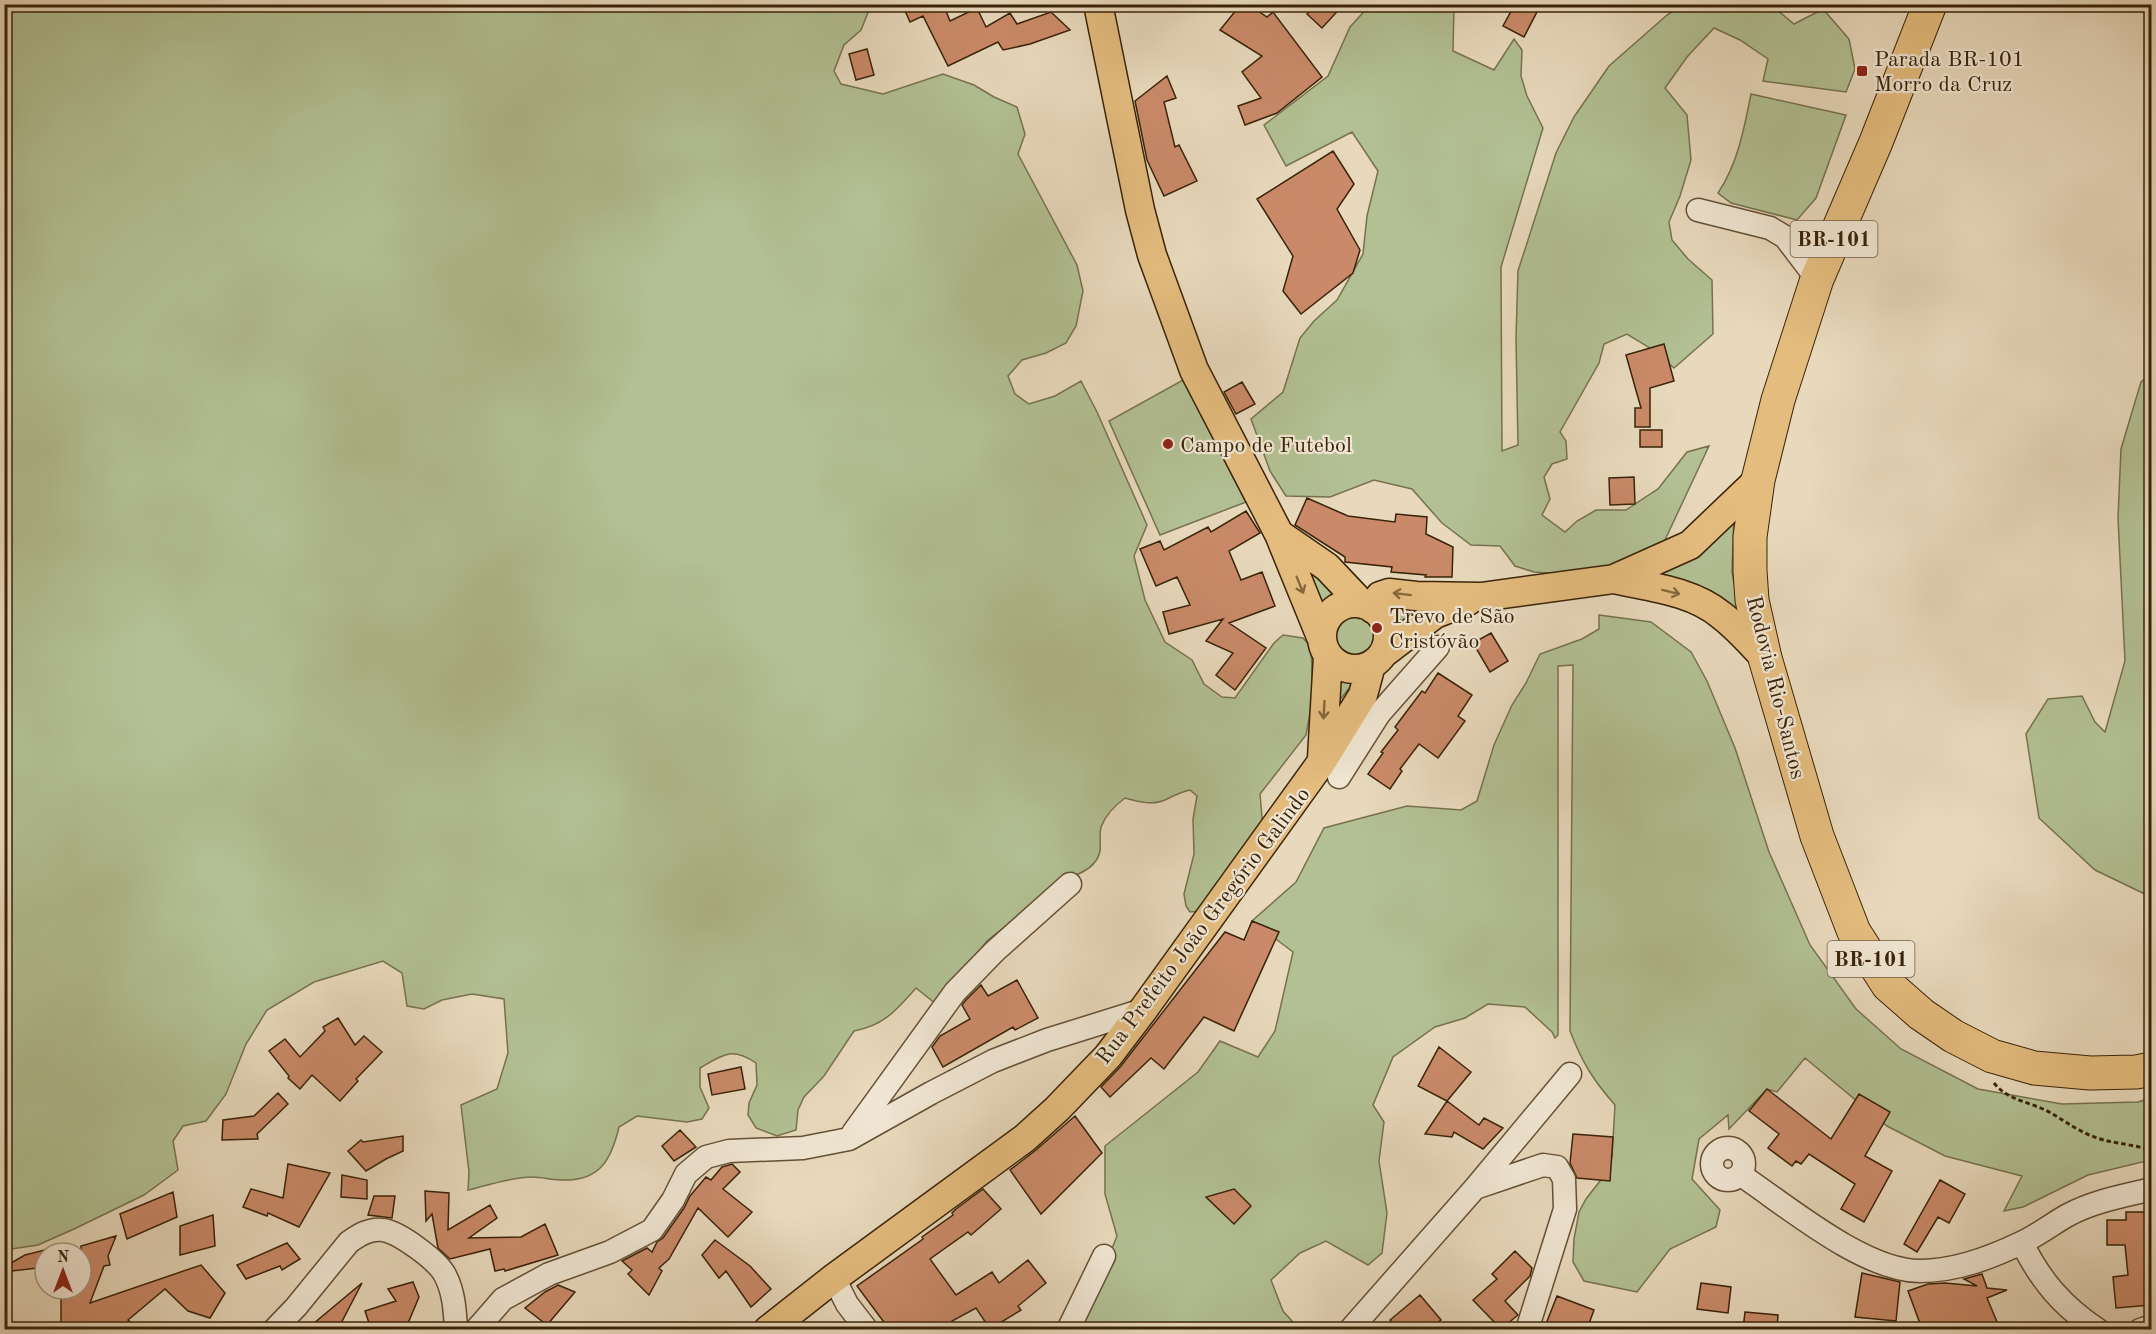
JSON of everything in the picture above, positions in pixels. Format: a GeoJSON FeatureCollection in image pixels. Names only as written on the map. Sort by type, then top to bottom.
{"type":"FeatureCollection","features":[{"type":"Feature","properties":{"kind":"highway","name":"Rodovia Rio-Santos"},"geometry":{"type":"LineString","coordinates":[[1930,4],[1876,142],[1817,279],[1778,400],[1758,480],[1750,537],[1752,600],[1765,658],[1816,836],[1854,932],[1888,985],[1912,1007],[1953,1036],[1992,1056],[2034,1068],[2090,1073],[2136,1072],[2151,1069]]}},
{"type":"Feature","properties":{"kind":"main road"},"geometry":{"type":"LineString","coordinates":[[1098,4],[1140,210],[1152,255],[1194,370],[1279,534],[1324,646],[1335,663],[1353,669],[1362,669],[1435,614],[1481,597]]}},
{"type":"Feature","properties":{"kind":"main road"},"geometry":{"type":"LineString","coordinates":[[1330,770],[1323,627],[1334,611],[1342,606],[1367,606],[1380,596],[1389,593],[1416,596],[1481,597],[1614,579],[1690,545],[1758,480]]}},
{"type":"Feature","properties":{"kind":"main road"},"geometry":{"type":"LineString","coordinates":[[1279,534],[1327,567],[1386,624],[1387,644],[1377,659]]}},
{"type":"Feature","properties":{"kind":"main road"},"geometry":{"type":"LineString","coordinates":[[1614,579],[1682,595],[1701,603],[1720,613],[1765,658]]}},
{"type":"Feature","properties":{"kind":"main road","name":"Rua Prefeito João Gregório Galindo"},"geometry":{"type":"LineString","coordinates":[[768,1329],[1026,1138],[1108,1056],[1330,770],[1371,704],[1377,659]]}},
{"type":"Feature","properties":{"kind":"street"},"geometry":{"type":"LineString","coordinates":[[1698,210],[1770,228],[1785,237],[1817,279]]}},
{"type":"Feature","properties":{"kind":"street"},"geometry":{"type":"LineString","coordinates":[[1371,704],[1438,647]]}},
{"type":"Feature","properties":{"kind":"street"},"geometry":{"type":"LineString","coordinates":[[849,1139],[955,992],[995,951],[1070,884]]}},
{"type":"Feature","properties":{"kind":"street"},"geometry":{"type":"LineString","coordinates":[[476,1329],[503,1299],[549,1274],[610,1251],[652,1230],[673,1200],[686,1174],[706,1157],[729,1151],[803,1148],[849,1139],[993,1061],[1047,1040],[1143,1010]]}},
{"type":"Feature","properties":{"kind":"street"},"geometry":{"type":"LineString","coordinates":[[1350,1329],[1475,1188],[1570,1074]]}},
{"type":"Feature","properties":{"kind":"street"},"geometry":{"type":"LineString","coordinates":[[1475,1188],[1543,1165],[1557,1167],[1562,1172],[1565,1199],[1563,1219],[1527,1329]]}},
{"type":"Feature","properties":{"kind":"street"},"geometry":{"type":"LineString","coordinates":[[1741,1175],[1847,1248],[1885,1265],[1918,1271],[1950,1269],[1972,1263],[2022,1243],[2070,1214],[2098,1202],[2151,1189]]}},
{"type":"Feature","properties":{"kind":"street"},"geometry":{"type":"LineString","coordinates":[[274,1329],[296,1307],[349,1242],[370,1231],[383,1230],[412,1244],[445,1274],[454,1300],[456,1329]]}},
{"type":"Feature","properties":{"kind":"street"},"geometry":{"type":"LineString","coordinates":[[2022,1243],[2035,1270],[2047,1286],[2074,1312],[2098,1329]]}},
{"type":"Feature","properties":{"kind":"street"},"geometry":{"type":"LineString","coordinates":[[1068,1329],[1104,1257]]}},
{"type":"Feature","properties":{"kind":"street"},"geometry":{"type":"LineString","coordinates":[[834,1278],[847,1304],[867,1329]]}},
{"type":"Feature","properties":{"kind":"street"},"geometry":{"type":"LineString","coordinates":[[2140,1329],[2151,1326]]}},
{"type":"Feature","properties":{"kind":"path"},"geometry":{"type":"LineString","coordinates":[[1992,1056],[1986,1073],[2001,1093],[2049,1112],[2074,1128],[2094,1137],[2151,1151]]}},
{"type":"Feature","properties":{"kind":"green space"},"geometry":{"type":"Polygon","coordinates":[[[5,5],[871,5],[861,30],[844,45],[834,71],[841,84],[883,94],[943,74],[974,85],[1017,107],[1025,134],[1018,154],[1077,265],[1083,291],[1076,326],[1066,343],[1046,353],[1022,360],[1008,376],[1015,394],[1029,404],[1055,396],[1081,381],[1147,525],[1134,556],[1145,600],[1165,642],[1192,660],[1204,684],[1222,697],[1235,698],[1274,643],[1283,635],[1303,638],[1311,647],[1313,697],[1306,735],[1260,794],[1263,829],[1200,911],[1190,912],[1186,906],[1184,894],[1194,854],[1193,819],[1197,796],[1190,790],[1151,803],[1125,798],[1117,804],[1103,822],[1100,830],[1100,851],[1095,862],[1081,873],[1064,879],[987,941],[936,1004],[916,988],[896,1010],[882,1021],[854,1031],[824,1076],[804,1097],[798,1110],[796,1130],[777,1136],[756,1128],[748,1115],[749,1103],[757,1085],[756,1063],[740,1055],[728,1054],[700,1068],[700,1087],[709,1108],[702,1119],[687,1122],[637,1116],[619,1127],[607,1159],[594,1173],[585,1177],[557,1180],[524,1177],[468,1190],[469,1172],[461,1105],[497,1089],[508,1053],[504,999],[472,994],[442,1000],[424,1009],[407,1006],[402,973],[383,961],[314,982],[267,1010],[246,1044],[226,1094],[206,1121],[183,1126],[173,1141],[178,1170],[144,1195],[74,1229],[47,1241],[33,1241],[33,1246],[5,1250],[5,5]]]}},
{"type":"Feature","properties":{"kind":"green space"},"geometry":{"type":"Polygon","coordinates":[[[1370,5],[1454,5],[1453,51],[1494,70],[1514,39],[1522,50],[1521,76],[1527,96],[1543,128],[1501,267],[1502,451],[1518,445],[1516,338],[1518,271],[1556,153],[1574,117],[1609,66],[1667,15],[1683,5],[1771,5],[1794,24],[1823,9],[1849,39],[1855,69],[1846,92],[1763,81],[1768,59],[1740,40],[1714,28],[1687,57],[1665,88],[1687,115],[1691,160],[1669,222],[1672,240],[1688,259],[1712,280],[1713,334],[1674,368],[1650,348],[1627,334],[1604,344],[1599,363],[1560,432],[1566,441],[1567,459],[1552,464],[1544,477],[1550,499],[1542,515],[1565,532],[1577,521],[1596,510],[1626,510],[1658,489],[1687,452],[1709,446],[1664,542],[1605,571],[1576,575],[1534,572],[1515,566],[1500,546],[1471,545],[1442,523],[1412,489],[1374,480],[1330,497],[1286,496],[1270,471],[1251,419],[1283,392],[1300,338],[1314,321],[1337,300],[1363,254],[1367,216],[1378,171],[1352,132],[1286,166],[1264,125],[1328,76],[1350,27],[1370,5]]]}},
{"type":"Feature","properties":{"kind":"green space"},"geometry":{"type":"Polygon","coordinates":[[[1751,94],[1846,115],[1816,198],[1797,220],[1731,203],[1718,193],[1735,158],[1751,94]]]}},
{"type":"Feature","properties":{"kind":"green space"},"geometry":{"type":"Polygon","coordinates":[[[2151,374],[2151,897],[2095,870],[2039,818],[2026,734],[2048,699],[2082,696],[2095,722],[2105,732],[2125,661],[2118,518],[2121,449],[2141,382],[2151,374]]]}},
{"type":"Feature","properties":{"kind":"green space","name":"Campo de Futebol"},"geometry":{"type":"Polygon","coordinates":[[[1183,380],[1246,502],[1160,535],[1109,421],[1183,380]]]}},
{"type":"Feature","properties":{"kind":"green space"},"geometry":{"type":"Polygon","coordinates":[[[1734,513],[1732,572],[1740,616],[1653,577],[1674,568],[1734,513]]]}},
{"type":"Feature","properties":{"kind":"green space"},"geometry":{"type":"Polygon","coordinates":[[[1310,567],[1346,594],[1324,611],[1303,570],[1310,567]]]}},
{"type":"Feature","properties":{"kind":"green space"},"geometry":{"type":"Polygon","coordinates":[[[1388,602],[1444,605],[1397,639],[1394,618],[1388,602]]]}},
{"type":"Feature","properties":{"kind":"green space"},"geometry":{"type":"Polygon","coordinates":[[[1355,613],[1371,620],[1378,636],[1371,652],[1355,659],[1339,652],[1332,636],[1339,620],[1355,613]]]}},
{"type":"Feature","properties":{"kind":"green space"},"geometry":{"type":"Polygon","coordinates":[[[1599,615],[1651,622],[1691,652],[1707,681],[1735,748],[1769,852],[1810,945],[1856,1009],[1901,1049],[1978,1089],[2062,1104],[2138,1102],[2151,1098],[2151,1160],[2088,1175],[2023,1207],[2004,1211],[2022,1176],[1945,1156],[1887,1126],[1805,1058],[1777,1092],[1767,1089],[1729,1129],[1728,1115],[1699,1139],[1692,1179],[1720,1210],[1716,1227],[1670,1249],[1637,1292],[1584,1281],[1573,1262],[1574,1239],[1579,1212],[1600,1181],[1612,1157],[1615,1105],[1589,1070],[1570,1031],[1573,665],[1558,666],[1558,1035],[1555,1038],[1552,1032],[1525,1007],[1488,1004],[1465,1018],[1435,1027],[1393,1057],[1373,1105],[1384,1122],[1379,1161],[1387,1213],[1382,1253],[1368,1265],[1326,1241],[1300,1253],[1271,1280],[1283,1311],[1299,1329],[1264,1323],[1243,1330],[1079,1330],[1117,1236],[1105,1194],[1105,1146],[1198,1072],[1220,1041],[1258,1057],[1275,1031],[1293,952],[1252,921],[1296,882],[1324,828],[1407,806],[1461,810],[1477,801],[1494,745],[1512,705],[1540,654],[1582,639],[1599,629],[1599,615]]]}},
{"type":"Feature","properties":{"kind":"green space"},"geometry":{"type":"Polygon","coordinates":[[[1332,671],[1343,676],[1357,678],[1328,715],[1332,671]]]}},
{"type":"Feature","properties":{"kind":"building"},"geometry":{"type":"Polygon","coordinates":[[[902,4],[948,4],[944,6],[950,21],[977,8],[986,27],[1010,13],[1017,24],[1051,12],[1070,30],[1030,44],[1003,50],[998,42],[948,66],[923,16],[910,22],[902,4]]]}},
{"type":"Feature","properties":{"kind":"building"},"geometry":{"type":"Polygon","coordinates":[[[1241,4],[1248,4],[1267,17],[1273,12],[1322,77],[1277,113],[1245,125],[1238,106],[1261,98],[1242,72],[1262,56],[1220,30],[1241,4]]]}},
{"type":"Feature","properties":{"kind":"building"},"geometry":{"type":"Polygon","coordinates":[[[1316,4],[1344,4],[1322,28],[1307,14],[1316,4]]]}},
{"type":"Feature","properties":{"kind":"building"},"geometry":{"type":"Polygon","coordinates":[[[1515,4],[1531,4],[1539,8],[1524,37],[1503,26],[1515,4]]]}},
{"type":"Feature","properties":{"kind":"building"},"geometry":{"type":"Polygon","coordinates":[[[867,49],[874,75],[856,80],[849,54],[867,49]]]}},
{"type":"Feature","properties":{"kind":"building"},"geometry":{"type":"Polygon","coordinates":[[[1167,76],[1176,98],[1164,102],[1175,147],[1179,145],[1197,181],[1164,196],[1147,160],[1135,101],[1167,76]]]}},
{"type":"Feature","properties":{"kind":"building"},"geometry":{"type":"Polygon","coordinates":[[[1333,151],[1354,184],[1337,209],[1360,250],[1353,273],[1301,314],[1283,291],[1293,256],[1257,199],[1333,151]]]}},
{"type":"Feature","properties":{"kind":"building"},"geometry":{"type":"Polygon","coordinates":[[[1664,344],[1674,381],[1650,388],[1650,427],[1635,427],[1635,408],[1641,408],[1626,355],[1664,344]]]}},
{"type":"Feature","properties":{"kind":"building"},"geometry":{"type":"Polygon","coordinates":[[[1242,382],[1255,404],[1236,414],[1224,392],[1242,382]]]}},
{"type":"Feature","properties":{"kind":"building"},"geometry":{"type":"Polygon","coordinates":[[[1640,430],[1662,430],[1662,447],[1640,447],[1640,430]]]}},
{"type":"Feature","properties":{"kind":"building"},"geometry":{"type":"Polygon","coordinates":[[[1634,477],[1635,504],[1610,505],[1609,478],[1634,477]]]}},
{"type":"Feature","properties":{"kind":"building"},"geometry":{"type":"Polygon","coordinates":[[[1307,498],[1348,516],[1395,522],[1396,514],[1427,517],[1426,534],[1453,547],[1452,577],[1425,577],[1426,575],[1391,572],[1392,567],[1345,562],[1345,557],[1295,525],[1307,498]]]}},
{"type":"Feature","properties":{"kind":"building"},"geometry":{"type":"Polygon","coordinates":[[[1246,511],[1260,533],[1229,551],[1241,580],[1262,572],[1275,606],[1229,623],[1266,648],[1235,690],[1216,675],[1233,653],[1206,641],[1223,619],[1169,634],[1163,612],[1190,605],[1177,577],[1156,586],[1140,549],[1160,541],[1164,550],[1208,527],[1211,532],[1246,511]]]}},
{"type":"Feature","properties":{"kind":"building"},"geometry":{"type":"Polygon","coordinates":[[[1491,633],[1508,661],[1490,672],[1473,643],[1491,633]]]}},
{"type":"Feature","properties":{"kind":"building"},"geometry":{"type":"Polygon","coordinates":[[[1438,673],[1472,695],[1458,716],[1465,721],[1438,758],[1419,744],[1400,769],[1402,771],[1390,789],[1368,774],[1398,730],[1395,727],[1422,691],[1425,693],[1438,673]]]}},
{"type":"Feature","properties":{"kind":"building"},"geometry":{"type":"Polygon","coordinates":[[[1252,921],[1279,932],[1234,1031],[1204,1017],[1164,1069],[1151,1058],[1110,1097],[1101,1087],[1121,1066],[1225,932],[1244,940],[1252,921]]]}},
{"type":"Feature","properties":{"kind":"building"},"geometry":{"type":"Polygon","coordinates":[[[1017,980],[1038,1018],[1015,1030],[1013,1027],[943,1067],[932,1047],[940,1036],[970,1019],[962,1005],[965,1001],[981,985],[988,996],[1017,980]]]}},
{"type":"Feature","properties":{"kind":"building"},"geometry":{"type":"Polygon","coordinates":[[[338,1018],[355,1045],[364,1036],[382,1052],[356,1079],[358,1081],[340,1101],[312,1075],[300,1089],[288,1078],[289,1076],[269,1051],[285,1039],[300,1057],[325,1031],[323,1027],[338,1018]]]}},
{"type":"Feature","properties":{"kind":"building"},"geometry":{"type":"Polygon","coordinates":[[[1439,1047],[1471,1072],[1447,1101],[1418,1086],[1439,1047]]]}},
{"type":"Feature","properties":{"kind":"building"},"geometry":{"type":"Polygon","coordinates":[[[741,1067],[745,1089],[712,1095],[708,1074],[741,1067]]]}},
{"type":"Feature","properties":{"kind":"building"},"geometry":{"type":"Polygon","coordinates":[[[1767,1089],[1831,1139],[1859,1094],[1890,1112],[1865,1156],[1892,1171],[1864,1222],[1841,1209],[1855,1184],[1809,1154],[1801,1164],[1796,1161],[1792,1166],[1768,1148],[1779,1134],[1749,1111],[1767,1089]]]}},
{"type":"Feature","properties":{"kind":"building"},"geometry":{"type":"Polygon","coordinates":[[[278,1093],[288,1104],[257,1134],[258,1139],[222,1140],[223,1120],[254,1116],[278,1093]]]}},
{"type":"Feature","properties":{"kind":"building"},"geometry":{"type":"Polygon","coordinates":[[[1447,1101],[1479,1125],[1484,1118],[1503,1128],[1483,1149],[1454,1132],[1452,1137],[1425,1134],[1447,1101]]]}},
{"type":"Feature","properties":{"kind":"building"},"geometry":{"type":"Polygon","coordinates":[[[1075,1116],[1102,1153],[1041,1214],[1010,1170],[1075,1116]]]}},
{"type":"Feature","properties":{"kind":"building"},"geometry":{"type":"Polygon","coordinates":[[[680,1130],[696,1147],[674,1161],[662,1146],[680,1130]]]}},
{"type":"Feature","properties":{"kind":"building"},"geometry":{"type":"Polygon","coordinates":[[[1573,1134],[1613,1137],[1610,1181],[1577,1178],[1570,1163],[1573,1134]]]}},
{"type":"Feature","properties":{"kind":"building"},"geometry":{"type":"Polygon","coordinates":[[[403,1136],[403,1151],[366,1171],[348,1151],[361,1140],[363,1142],[403,1136]]]}},
{"type":"Feature","properties":{"kind":"building"},"geometry":{"type":"Polygon","coordinates":[[[288,1164],[330,1173],[299,1227],[268,1213],[267,1216],[243,1207],[251,1189],[283,1198],[288,1164]]]}},
{"type":"Feature","properties":{"kind":"building"},"geometry":{"type":"Polygon","coordinates":[[[732,1164],[740,1172],[723,1189],[752,1212],[728,1237],[698,1208],[669,1259],[659,1268],[662,1271],[649,1295],[628,1274],[632,1270],[622,1261],[647,1248],[652,1252],[690,1196],[706,1177],[711,1180],[722,1167],[732,1164]]]}},
{"type":"Feature","properties":{"kind":"building"},"geometry":{"type":"Polygon","coordinates":[[[342,1175],[367,1180],[367,1199],[341,1197],[342,1175]]]}},
{"type":"Feature","properties":{"kind":"building"},"geometry":{"type":"Polygon","coordinates":[[[1940,1180],[1965,1194],[1949,1223],[1938,1217],[1917,1252],[1904,1244],[1940,1180]]]}},
{"type":"Feature","properties":{"kind":"building"},"geometry":{"type":"Polygon","coordinates":[[[983,1189],[1001,1209],[971,1235],[968,1232],[930,1259],[956,1295],[992,1272],[999,1283],[1028,1260],[1046,1283],[1018,1306],[1021,1310],[990,1329],[976,1308],[952,1321],[957,1329],[889,1329],[857,1286],[923,1239],[922,1237],[953,1215],[956,1209],[983,1189]]]}},
{"type":"Feature","properties":{"kind":"building"},"geometry":{"type":"Polygon","coordinates":[[[1234,1189],[1251,1206],[1234,1224],[1206,1197],[1234,1189]]]}},
{"type":"Feature","properties":{"kind":"building"},"geometry":{"type":"Polygon","coordinates":[[[425,1191],[449,1193],[448,1230],[490,1205],[497,1218],[469,1238],[521,1237],[545,1224],[558,1255],[505,1271],[504,1269],[495,1271],[490,1249],[450,1259],[438,1248],[432,1214],[426,1221],[425,1191]]]}},
{"type":"Feature","properties":{"kind":"building"},"geometry":{"type":"Polygon","coordinates":[[[173,1192],[177,1217],[127,1239],[120,1214],[173,1192]]]}},
{"type":"Feature","properties":{"kind":"building"},"geometry":{"type":"Polygon","coordinates":[[[374,1196],[395,1196],[392,1218],[368,1215],[374,1196]]]}},
{"type":"Feature","properties":{"kind":"building"},"geometry":{"type":"Polygon","coordinates":[[[2126,1212],[2151,1212],[2151,1305],[2116,1308],[2113,1277],[2128,1275],[2125,1245],[2107,1245],[2107,1220],[2126,1220],[2126,1212]]]}},
{"type":"Feature","properties":{"kind":"building"},"geometry":{"type":"Polygon","coordinates":[[[213,1215],[215,1246],[180,1255],[180,1226],[213,1215]]]}},
{"type":"Feature","properties":{"kind":"building"},"geometry":{"type":"Polygon","coordinates":[[[116,1236],[108,1256],[110,1265],[104,1266],[93,1295],[93,1243],[116,1236]]]}},
{"type":"Feature","properties":{"kind":"building"},"geometry":{"type":"Polygon","coordinates":[[[715,1240],[750,1266],[771,1289],[751,1307],[726,1271],[719,1278],[702,1255],[715,1240]]]}},
{"type":"Feature","properties":{"kind":"building"},"geometry":{"type":"Polygon","coordinates":[[[287,1243],[300,1259],[282,1270],[280,1266],[246,1279],[237,1265],[287,1243]]]}},
{"type":"Feature","properties":{"kind":"building"},"geometry":{"type":"Polygon","coordinates":[[[1515,1251],[1532,1268],[1530,1276],[1505,1301],[1518,1315],[1501,1329],[1473,1300],[1497,1279],[1492,1274],[1515,1251]]]}},
{"type":"Feature","properties":{"kind":"building"},"geometry":{"type":"Polygon","coordinates":[[[33,1253],[33,1268],[4,1272],[4,1267],[33,1253]]]}},
{"type":"Feature","properties":{"kind":"building"},"geometry":{"type":"Polygon","coordinates":[[[201,1265],[225,1293],[210,1318],[188,1311],[165,1289],[128,1320],[139,1329],[61,1329],[61,1301],[91,1301],[90,1303],[201,1265]]]}},
{"type":"Feature","properties":{"kind":"building"},"geometry":{"type":"Polygon","coordinates":[[[1862,1273],[1900,1282],[1896,1321],[1855,1317],[1862,1273]]]}},
{"type":"Feature","properties":{"kind":"building"},"geometry":{"type":"Polygon","coordinates":[[[1982,1274],[1987,1288],[2007,1290],[1987,1298],[2000,1329],[1922,1329],[1908,1291],[1928,1284],[1977,1286],[1964,1279],[1982,1274]]]}},
{"type":"Feature","properties":{"kind":"building"},"geometry":{"type":"Polygon","coordinates":[[[413,1282],[419,1297],[406,1328],[371,1329],[365,1311],[396,1301],[388,1289],[413,1282]]]}},
{"type":"Feature","properties":{"kind":"building"},"geometry":{"type":"Polygon","coordinates":[[[362,1283],[338,1329],[307,1329],[362,1283]]]}},
{"type":"Feature","properties":{"kind":"building"},"geometry":{"type":"Polygon","coordinates":[[[1701,1283],[1731,1287],[1728,1313],[1697,1309],[1701,1283]]]}},
{"type":"Feature","properties":{"kind":"building"},"geometry":{"type":"Polygon","coordinates":[[[558,1285],[575,1292],[547,1325],[525,1308],[558,1285]]]}},
{"type":"Feature","properties":{"kind":"building"},"geometry":{"type":"Polygon","coordinates":[[[1420,1295],[1441,1320],[1429,1329],[1398,1329],[1390,1320],[1420,1295]]]}},
{"type":"Feature","properties":{"kind":"building"},"geometry":{"type":"Polygon","coordinates":[[[1557,1296],[1594,1310],[1587,1329],[1544,1329],[1557,1296]]]}},
{"type":"Feature","properties":{"kind":"building"},"geometry":{"type":"Polygon","coordinates":[[[1745,1312],[1778,1315],[1777,1329],[1743,1329],[1745,1312]]]}},
{"type":"Feature","properties":{"kind":"place","name":"Parada BR-101 Morro da Cruz"},"geometry":{"type":"Point","coordinates":[1862,71]}},
{"type":"Feature","properties":{"kind":"place","name":"Campo de Futebol"},"geometry":{"type":"Point","coordinates":[1168,444]}},
{"type":"Feature","properties":{"kind":"place","name":"Trevo de São Cristóvão"},"geometry":{"type":"Point","coordinates":[1377,628]}}]}
